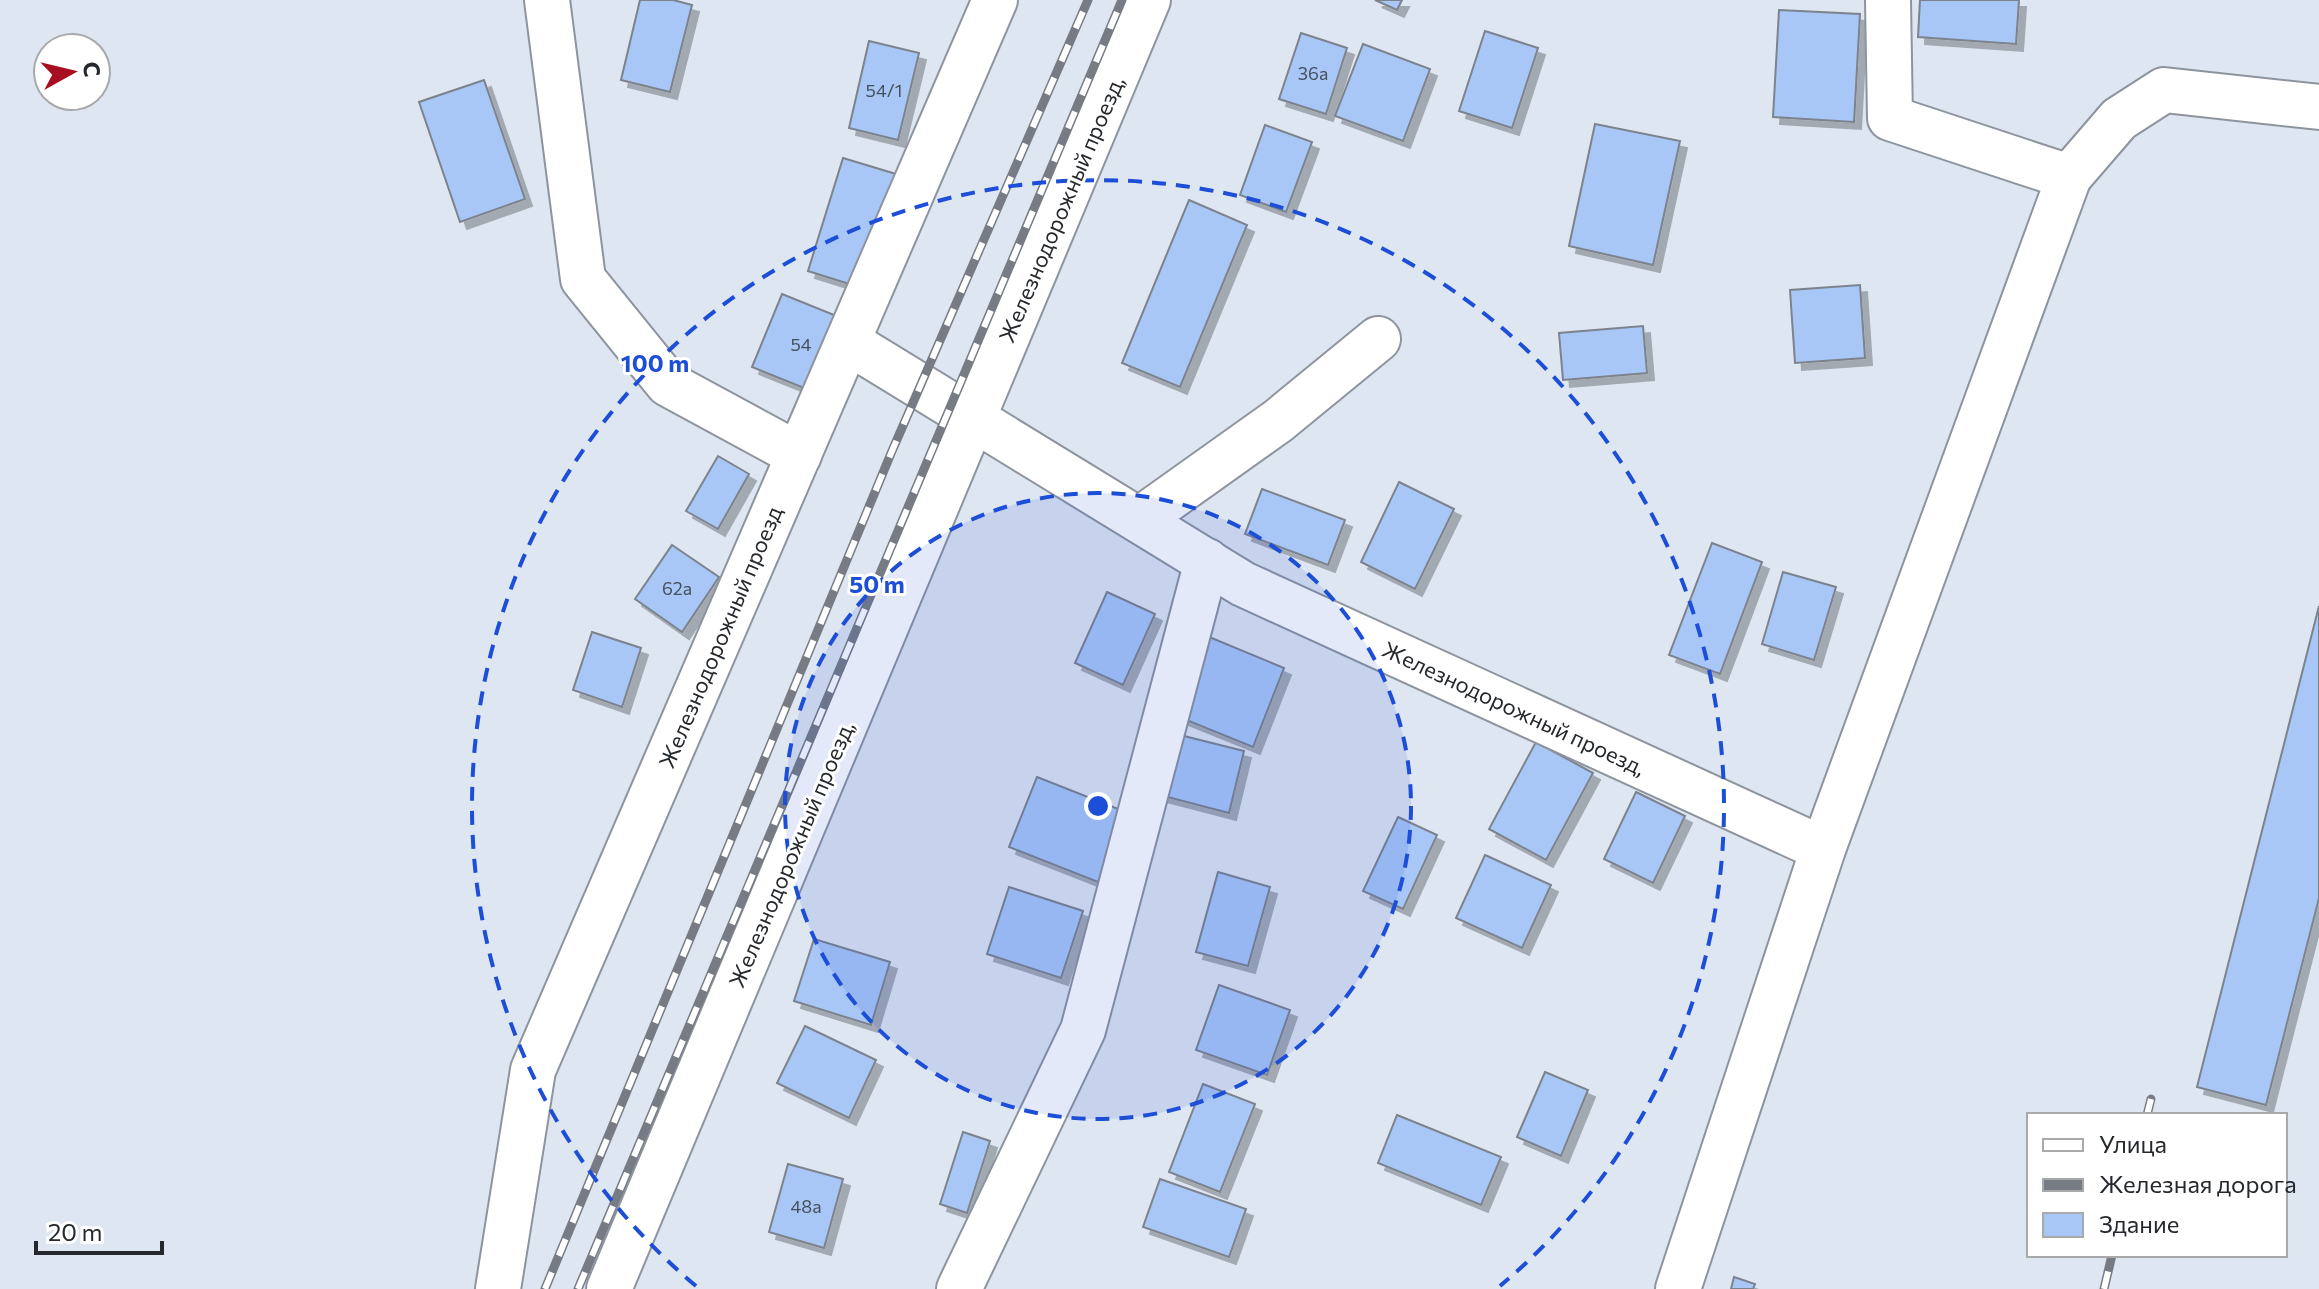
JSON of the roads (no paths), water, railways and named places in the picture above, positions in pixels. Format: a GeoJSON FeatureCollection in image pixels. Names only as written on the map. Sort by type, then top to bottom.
{"type":"FeatureCollection","features":[{"type":"Feature","properties":{"kind":"street"},"geometry":{"type":"LineString","coordinates":[[547,0],[583,279],[668,384],[799,455]]}},
{"type":"Feature","properties":{"kind":"street","name":"Железнодорожный проезд"},"geometry":{"type":"LineString","coordinates":[[498,1289],[533,1070],[995,0]]}},
{"type":"Feature","properties":{"kind":"street","name":"Железнодорожный проезд,"},"geometry":{"type":"LineString","coordinates":[[609,1289],[1148,0]]}},
{"type":"Feature","properties":{"kind":"street"},"geometry":{"type":"LineString","coordinates":[[1888,0],[1890,118],[2069,177]]}},
{"type":"Feature","properties":{"kind":"street"},"geometry":{"type":"LineString","coordinates":[[1678,1289],[1823,849],[2069,177],[2119,119],[2164,90],[2319,107]]}},
{"type":"Feature","properties":{"kind":"street"},"geometry":{"type":"LineString","coordinates":[[1139,520],[1278,421],[1378,339]]}},
{"type":"Feature","properties":{"kind":"street","name":"Железнодорожный проезд,"},"geometry":{"type":"LineString","coordinates":[[848,342],[1243,584],[1823,849]]}},
{"type":"Feature","properties":{"kind":"street"},"geometry":{"type":"LineString","coordinates":[[959,1289],[1083,1030],[1207,561]]}},
{"type":"Feature","properties":{"kind":"railway"},"geometry":{"type":"LineString","coordinates":[[545,1289],[892,451],[1088,0]]}},
{"type":"Feature","properties":{"kind":"railway"},"geometry":{"type":"LineString","coordinates":[[578,1289],[1122,0]]}},
{"type":"Feature","properties":{"kind":"railway"},"geometry":{"type":"LineString","coordinates":[[2148,1113],[2151,1099]]}},
{"type":"Feature","properties":{"kind":"railway"},"geometry":{"type":"LineString","coordinates":[[2104,1289],[2112,1257]]}}]}
